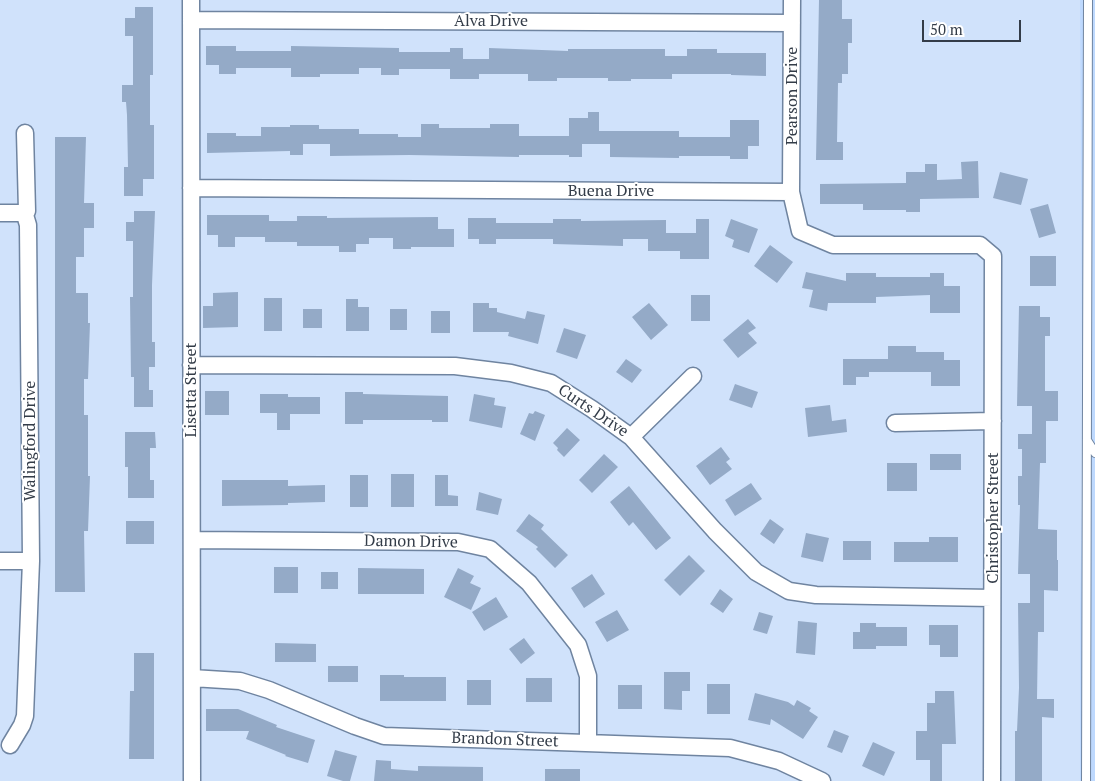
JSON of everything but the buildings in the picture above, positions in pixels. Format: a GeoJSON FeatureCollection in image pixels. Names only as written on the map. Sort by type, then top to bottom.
{"type":"FeatureCollection","features":[{"type":"Feature","properties":{"kind":"street","name":"Lisetta Street"},"geometry":{"type":"LineString","coordinates":[[190,0],[192,781]]}},
{"type":"Feature","properties":{"kind":"street","name":"Pearson Drive"},"geometry":{"type":"LineString","coordinates":[[791,192],[792,0]]}},
{"type":"Feature","properties":{"kind":"street","name":"Alva Drive"},"geometry":{"type":"LineString","coordinates":[[190,20],[792,23]]}},
{"type":"Feature","properties":{"kind":"street","name":"Walingford Drive"},"geometry":{"type":"LineString","coordinates":[[10,745],[25,716],[31,561],[28,225],[25,215],[27,210],[26,133]]}},
{"type":"Feature","properties":{"kind":"street","name":"Buena Drive"},"geometry":{"type":"LineString","coordinates":[[190,188],[791,192]]}},
{"type":"Feature","properties":{"kind":"street","name":"Christopher Street"},"geometry":{"type":"LineString","coordinates":[[791,192],[800,231],[833,245],[980,245],[994,256],[992,781]]}},
{"type":"Feature","properties":{"kind":"street"},"geometry":{"type":"LineString","coordinates":[[0,213],[20,213],[25,215]]}},
{"type":"Feature","properties":{"kind":"street","name":"Curts Drive"},"geometry":{"type":"LineString","coordinates":[[192,365],[455,366],[511,373],[551,383],[631,437],[715,531],[756,572],[789,591],[816,595],[992,598]]}},
{"type":"Feature","properties":{"kind":"street"},"geometry":{"type":"LineString","coordinates":[[631,437],[693,376]]}},
{"type":"Feature","properties":{"kind":"street"},"geometry":{"type":"LineString","coordinates":[[895,423],[994,421]]}},
{"type":"Feature","properties":{"kind":"street","name":"Damon Drive"},"geometry":{"type":"LineString","coordinates":[[192,540],[458,542],[490,549],[529,583],[578,645],[588,676],[588,743]]}},
{"type":"Feature","properties":{"kind":"street"},"geometry":{"type":"LineString","coordinates":[[0,561],[31,561]]}},
{"type":"Feature","properties":{"kind":"street","name":"Brandon Street"},"geometry":{"type":"LineString","coordinates":[[192,678],[248,683],[384,736],[730,748],[779,761],[822,781]]}},
{"type":"Feature","properties":{"kind":"lane"},"geometry":{"type":"LineString","coordinates":[[1086,781],[1091,28],[1088,0]]}},
{"type":"Feature","properties":{"kind":"lane"},"geometry":{"type":"LineString","coordinates":[[1087,439],[1095,453]]}},
{"type":"Feature","properties":{"kind":"lane"},"geometry":{"type":"LineString","coordinates":[[1086,630],[1095,630]]}},
{"type":"Feature","properties":{"kind":"shaded area"},"geometry":{"type":"Polygon","coordinates":[[[1080,0],[1095,0],[1095,781],[1080,781],[1080,609],[1084,396],[1082,354],[1080,0]]]}}]}
